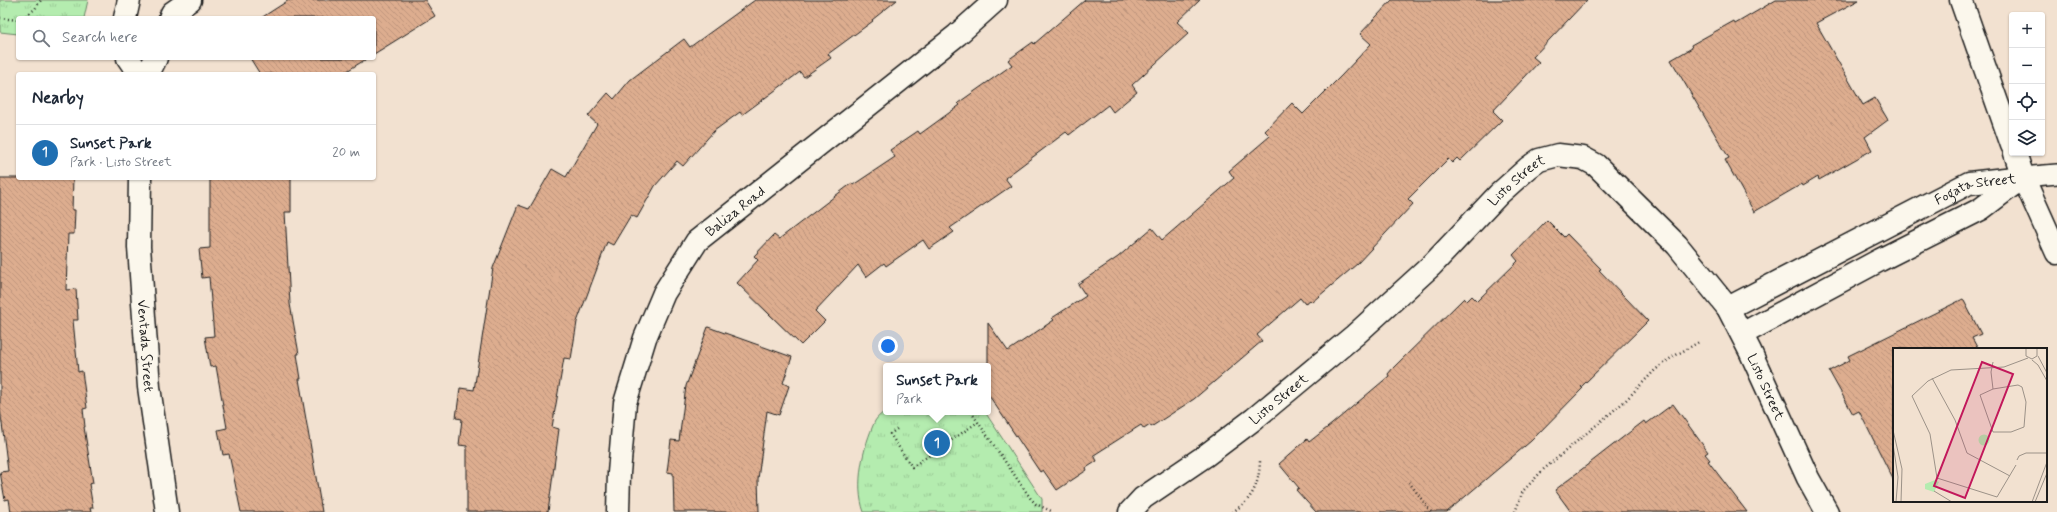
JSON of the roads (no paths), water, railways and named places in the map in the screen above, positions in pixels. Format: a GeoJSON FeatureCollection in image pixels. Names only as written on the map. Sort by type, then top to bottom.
{"type":"FeatureCollection","features":[{"type":"Feature","properties":{"kind":"street"},"geometry":{"type":"LineString","coordinates":[[126,16],[129,0]]}},
{"type":"Feature","properties":{"kind":"street"},"geometry":{"type":"LineString","coordinates":[[171,16],[172,13],[190,0]]}},
{"type":"Feature","properties":{"kind":"street","name":"Baliza Road"},"geometry":{"type":"LineString","coordinates":[[618,512],[619,473],[625,403],[645,338],[664,293],[697,241],[957,35],[996,0]]}},
{"type":"Feature","properties":{"kind":"street"},"geometry":{"type":"LineString","coordinates":[[1961,0],[2009,136]]}},
{"type":"Feature","properties":{"kind":"street"},"geometry":{"type":"LineString","coordinates":[[129,60],[138,72]]}},
{"type":"Feature","properties":{"kind":"street"},"geometry":{"type":"LineString","coordinates":[[149,72],[155,60]]}},
{"type":"Feature","properties":{"kind":"street","name":"Listo Street"},"geometry":{"type":"LineString","coordinates":[[1130,512],[1143,498],[1205,456],[1254,419],[1356,335],[1432,265],[1499,194],[1539,160],[1558,155],[1571,155],[1583,158],[1596,165],[1677,245],[1728,308],[1742,334],[1808,478],[1827,512]]}},
{"type":"Feature","properties":{"kind":"street"},"geometry":{"type":"LineString","coordinates":[[2016,156],[2023,176],[2057,253]]}},
{"type":"Feature","properties":{"kind":"street","name":"Fogata Street"},"geometry":{"type":"LineString","coordinates":[[1728,308],[1969,183],[2023,176]]}},
{"type":"Feature","properties":{"kind":"street","name":"Fogata Street"},"geometry":{"type":"LineString","coordinates":[[1742,334],[1880,260],[1982,210],[2023,176]]}},
{"type":"Feature","properties":{"kind":"street","name":"Ventada Street"},"geometry":{"type":"LineString","coordinates":[[140,180],[139,247],[149,387],[168,512]]}},
{"type":"Feature","properties":{"kind":"lane"},"geometry":{"type":"LineString","coordinates":[[2023,176],[2057,174]]}},
{"type":"Feature","properties":{"kind":"place","name":"Sunset Park"},"geometry":{"type":"Point","coordinates":[937,443]}}]}
